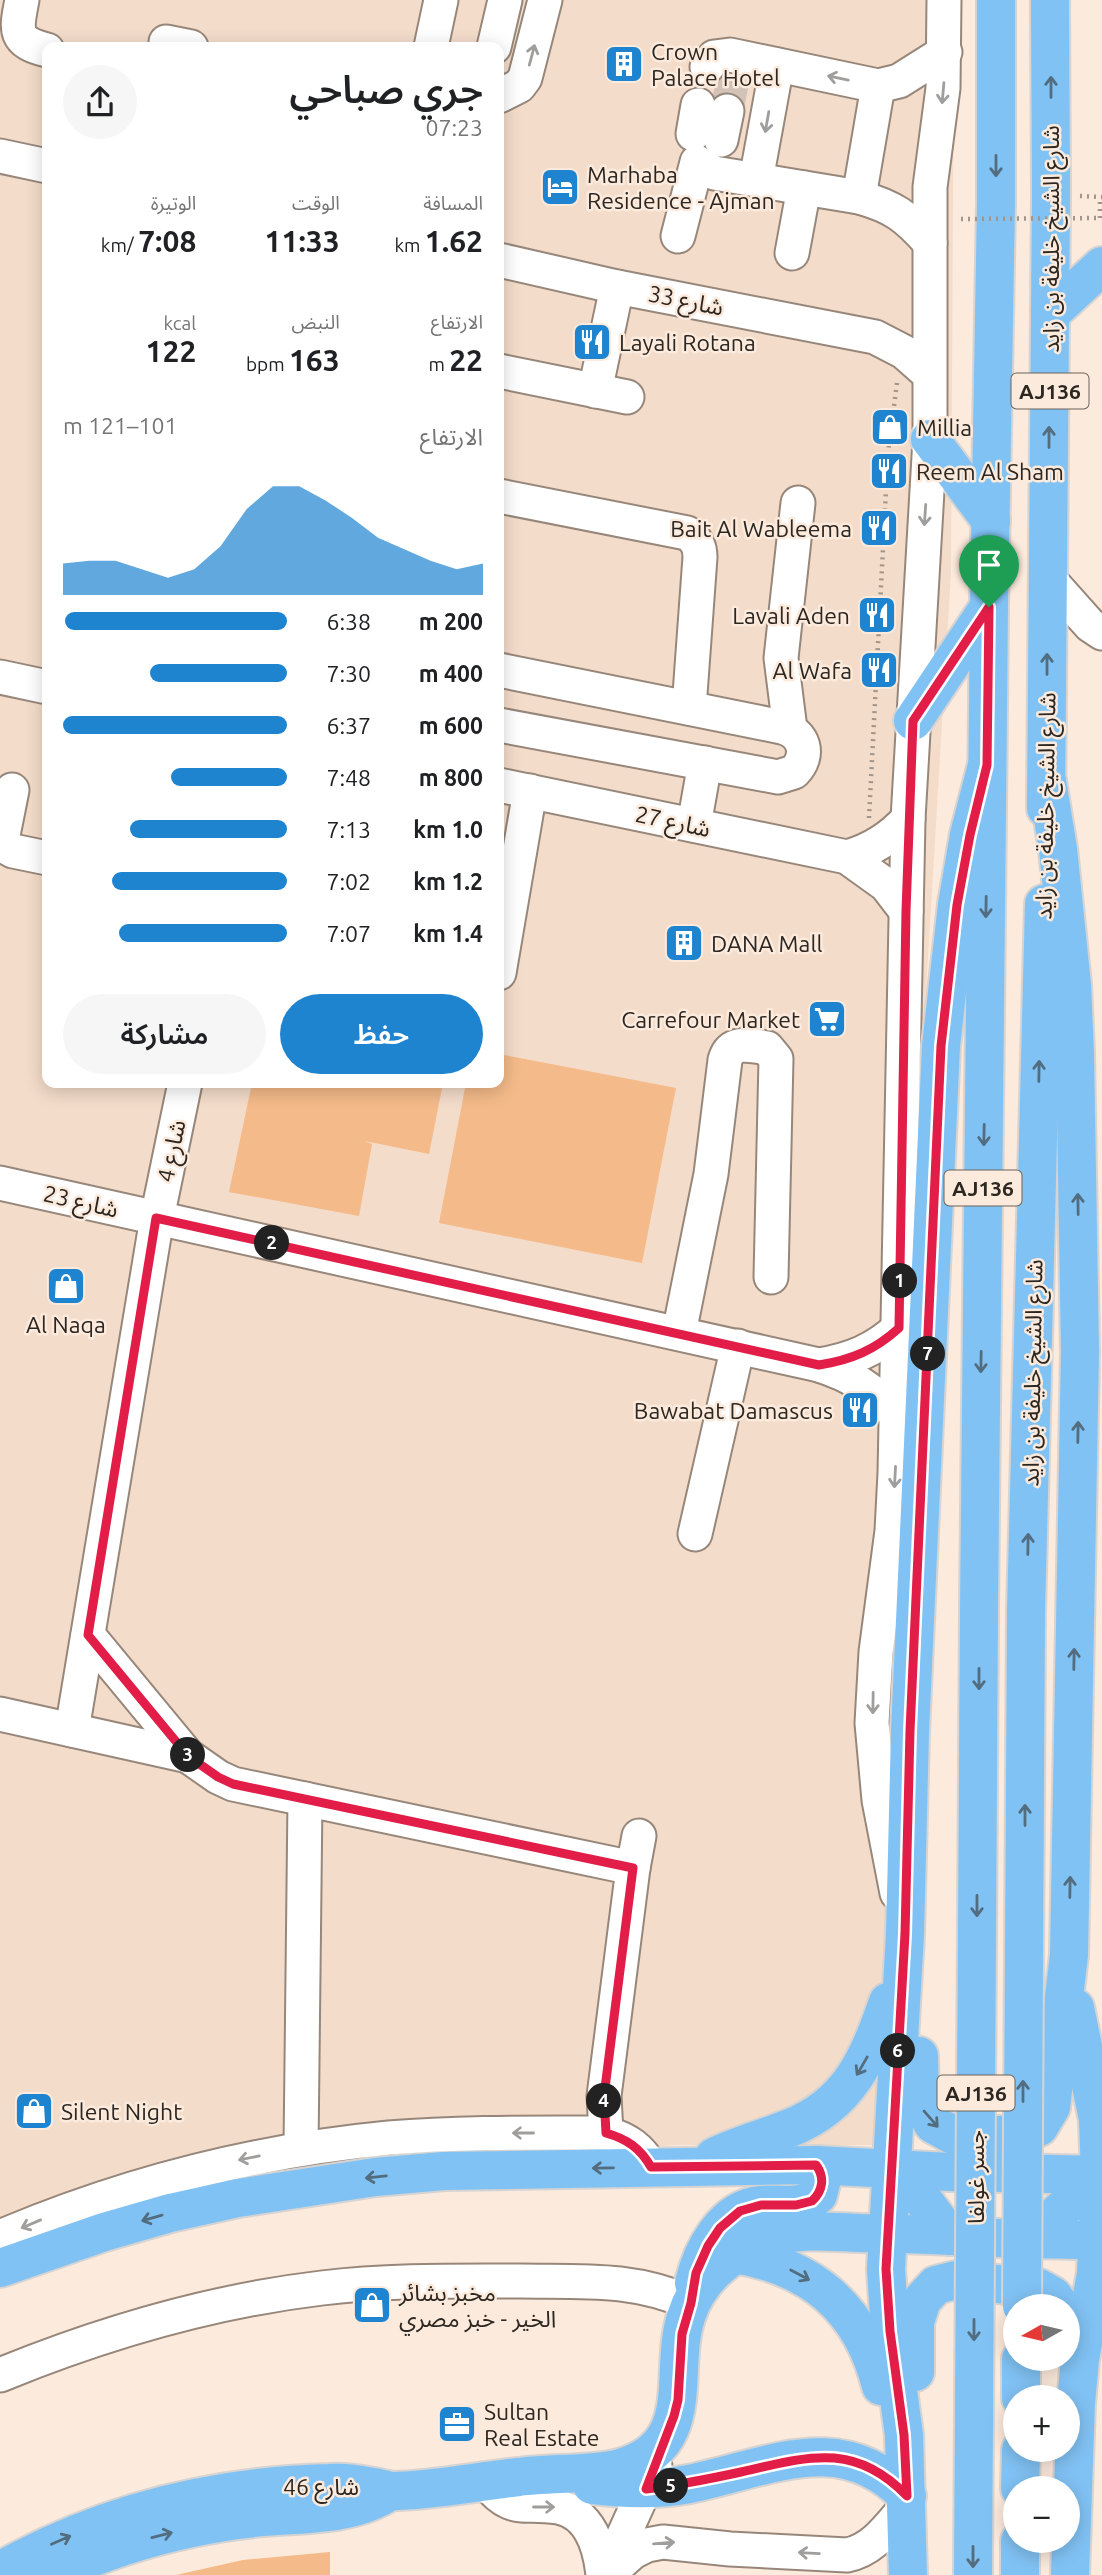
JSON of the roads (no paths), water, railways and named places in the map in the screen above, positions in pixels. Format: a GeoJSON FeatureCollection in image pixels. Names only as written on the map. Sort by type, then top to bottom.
{"type":"FeatureCollection","features":[{"type":"Feature","properties":{"kind":"main road","name":"AJ136"},"geometry":{"type":"LineString","coordinates":[[987,765],[996,203],[996,0]]}},
{"type":"Feature","properties":{"kind":"main road","name":"شارع الشيخ خليفة بن زايد"},"geometry":{"type":"LineString","coordinates":[[1026,1612],[1047,782],[1050,0]]}},
{"type":"Feature","properties":{"kind":"main road"},"geometry":{"type":"LineString","coordinates":[[1050,314],[1102,266]]}},
{"type":"Feature","properties":{"kind":"main road"},"geometry":{"type":"LineString","coordinates":[[930,439],[990,522]]}},
{"type":"Feature","properties":{"kind":"main road"},"geometry":{"type":"LineString","coordinates":[[913,721],[989,607]]}},
{"type":"Feature","properties":{"kind":"main road"},"geometry":{"type":"LineString","coordinates":[[908,2575],[904,2435],[887,2296],[891,2170],[905,1945],[910,1731],[943,1022],[957,905],[987,765]]}},
{"type":"Feature","properties":{"kind":"main road","name":"جسر غولفا"},"geometry":{"type":"LineString","coordinates":[[973,2575],[987,765]]}},
{"type":"Feature","properties":{"kind":"main road"},"geometry":{"type":"LineString","coordinates":[[905,1945],[917,1974],[919,1995],[918,2092],[920,2103],[933,2123],[953,2135],[1021,2135],[1039,2127],[1054,2098],[1069,1955],[1080,1350],[1072,985],[1061,876],[1047,782]]}},
{"type":"Feature","properties":{"kind":"main road"},"geometry":{"type":"LineString","coordinates":[[1080,1350],[1102,1318]]}},
{"type":"Feature","properties":{"kind":"main road"},"geometry":{"type":"LineString","coordinates":[[897,1416],[924,1463]]}},
{"type":"Feature","properties":{"kind":"main road","name":"جسر غولفا"},"geometry":{"type":"LineString","coordinates":[[1022,2294],[1026,1612]]}},
{"type":"Feature","properties":{"kind":"main road"},"geometry":{"type":"LineString","coordinates":[[1073,1727],[1102,1692]]}},
{"type":"Feature","properties":{"kind":"main road"},"geometry":{"type":"LineString","coordinates":[[695,2166],[726,2151],[799,2124],[836,2100],[848,2087],[867,2057],[905,1945]]}},
{"type":"Feature","properties":{"kind":"main road"},"geometry":{"type":"LineString","coordinates":[[1069,1955],[1077,2026],[1094,2074],[1101,2175],[1100,2241],[1091,2307],[1072,2385]]}},
{"type":"Feature","properties":{"kind":"main road"},"geometry":{"type":"LineString","coordinates":[[390,2491],[623,2467],[646,2456],[668,2431],[678,2400],[682,2334],[702,2259],[720,2228],[731,2217],[750,2207],[804,2204],[812,2201],[821,2187],[820,2171],[816,2165]]}},
{"type":"Feature","properties":{"kind":"main road"},"geometry":{"type":"LineString","coordinates":[[0,2268],[90,2236],[170,2213],[306,2186],[444,2171],[816,2165],[891,2170],[1101,2175]]}},
{"type":"Feature","properties":{"kind":"main road"},"geometry":{"type":"LineString","coordinates":[[891,2170],[920,2196],[950,2236]]}},
{"type":"Feature","properties":{"kind":"main road"},"geometry":{"type":"LineString","coordinates":[[889,2233],[920,2196],[950,2172]]}},
{"type":"Feature","properties":{"kind":"main road"},"geometry":{"type":"LineString","coordinates":[[1032,2174],[1055,2183],[1071,2200],[1100,2241]]}},
{"type":"Feature","properties":{"kind":"main road"},"geometry":{"type":"LineString","coordinates":[[1017,2239],[1047,2222],[1101,2175]]}},
{"type":"Feature","properties":{"kind":"main road"},"geometry":{"type":"LineString","coordinates":[[691,2303],[710,2275],[735,2254],[772,2237],[798,2232],[1100,2241]]}},
{"type":"Feature","properties":{"kind":"main road"},"geometry":{"type":"LineString","coordinates":[[735,2254],[766,2261],[798,2273],[825,2291],[848,2313],[861,2331],[877,2371],[907,2497]]}},
{"type":"Feature","properties":{"kind":"main road"},"geometry":{"type":"LineString","coordinates":[[907,2497],[915,2437],[914,2333],[919,2310],[928,2292],[945,2281],[956,2280],[1039,2288],[1050,2294]]}},
{"type":"Feature","properties":{"kind":"main road"},"geometry":{"type":"LineString","coordinates":[[1078,2385],[1102,2351]]}},
{"type":"Feature","properties":{"kind":"main road"},"geometry":{"type":"LineString","coordinates":[[539,2474],[575,2483],[646,2489],[686,2484],[802,2458],[833,2456],[864,2464],[880,2472],[907,2497]]}},
{"type":"Feature","properties":{"kind":"main road"},"geometry":{"type":"LineString","coordinates":[[1068,2462],[1069,2564]]}},
{"type":"Feature","properties":{"kind":"main road","name":"شارع 46"},"geometry":{"type":"LineString","coordinates":[[0,2571],[66,2537],[108,2521],[189,2498],[230,2491],[326,2483],[359,2484],[390,2491]]}},
{"type":"Feature","properties":{"kind":"main road","name":"شارع 46"},"geometry":{"type":"LineString","coordinates":[[52,2575],[107,2552],[156,2536],[239,2519],[344,2510],[368,2503],[390,2491]]}},
{"type":"Feature","properties":{"kind":"main road"},"geometry":{"type":"LineString","coordinates":[[1020,2553],[1020,2575]]}},
{"type":"Feature","properties":{"kind":"street"},"geometry":{"type":"LineString","coordinates":[[22,0],[17,27],[20,37],[27,44],[42,48]]}},
{"type":"Feature","properties":{"kind":"street"},"geometry":{"type":"LineString","coordinates":[[432,42],[442,0]]}},
{"type":"Feature","properties":{"kind":"street"},"geometry":{"type":"LineString","coordinates":[[495,42],[505,0]]}},
{"type":"Feature","properties":{"kind":"street"},"geometry":{"type":"LineString","coordinates":[[504,94],[519,86],[525,78],[545,0]]}},
{"type":"Feature","properties":{"kind":"street"},"geometry":{"type":"LineString","coordinates":[[905,1945],[879,1800],[872,1723],[876,1652],[892,1531],[897,1416],[908,819],[930,439],[930,187],[942,100],[944,0]]}},
{"type":"Feature","properties":{"kind":"street"},"geometry":{"type":"LineString","coordinates":[[726,66],[777,65],[877,86],[899,81],[945,52]]}},
{"type":"Feature","properties":{"kind":"street"},"geometry":{"type":"LineString","coordinates":[[756,180],[777,65]]}},
{"type":"Feature","properties":{"kind":"street"},"geometry":{"type":"LineString","coordinates":[[859,197],[877,86]]}},
{"type":"Feature","properties":{"kind":"street"},"geometry":{"type":"LineString","coordinates":[[678,236],[709,142],[756,180],[859,197],[895,209],[913,223],[930,243]]}},
{"type":"Feature","properties":{"kind":"street"},"geometry":{"type":"LineString","coordinates":[[0,156],[42,165]]}},
{"type":"Feature","properties":{"kind":"street"},"geometry":{"type":"LineString","coordinates":[[792,253],[804,188]]}},
{"type":"Feature","properties":{"kind":"street","name":"شارع 33"},"geometry":{"type":"LineString","coordinates":[[504,261],[617,287],[875,337],[904,352],[929,374]]}},
{"type":"Feature","properties":{"kind":"street"},"geometry":{"type":"LineString","coordinates":[[595,391],[617,287]]}},
{"type":"Feature","properties":{"kind":"street"},"geometry":{"type":"LineString","coordinates":[[875,337],[903,327],[929,310]]}},
{"type":"Feature","properties":{"kind":"street"},"geometry":{"type":"LineString","coordinates":[[504,372],[627,397]]}},
{"type":"Feature","properties":{"kind":"street"},"geometry":{"type":"LineString","coordinates":[[504,497],[687,533],[693,537],[698,543],[699,557],[689,708]]}},
{"type":"Feature","properties":{"kind":"street"},"geometry":{"type":"LineString","coordinates":[[790,729],[782,657],[797,503]]}},
{"type":"Feature","properties":{"kind":"street"},"geometry":{"type":"LineString","coordinates":[[1048,578],[1076,611],[1102,633]]}},
{"type":"Feature","properties":{"kind":"street"},"geometry":{"type":"LineString","coordinates":[[504,671],[790,729],[797,734],[804,749],[800,766],[786,776],[778,777],[504,726]]}},
{"type":"Feature","properties":{"kind":"street"},"geometry":{"type":"LineString","coordinates":[[0,677],[42,686]]}},
{"type":"Feature","properties":{"kind":"street"},"geometry":{"type":"LineString","coordinates":[[694,825],[705,762]]}},
{"type":"Feature","properties":{"kind":"street"},"geometry":{"type":"LineString","coordinates":[[504,911],[514,788]]}},
{"type":"Feature","properties":{"kind":"street","name":"شارع 27"},"geometry":{"type":"LineString","coordinates":[[514,788],[847,857],[886,885],[906,911]]}},
{"type":"Feature","properties":{"kind":"street"},"geometry":{"type":"LineString","coordinates":[[12,790],[3,835],[4,846],[13,851],[42,857]]}},
{"type":"Feature","properties":{"kind":"street"},"geometry":{"type":"LineString","coordinates":[[847,857],[875,847],[908,819]]}},
{"type":"Feature","properties":{"kind":"street"},"geometry":{"type":"LineString","coordinates":[[678,1332],[710,1174],[725,1059],[730,1049],[738,1045],[766,1048],[776,1059],[771,1277]]}},
{"type":"Feature","properties":{"kind":"street","name":"شارع 4"},"geometry":{"type":"LineString","coordinates":[[72,1730],[156,1218],[184,1088]]}},
{"type":"Feature","properties":{"kind":"street","name":"شارع 23"},"geometry":{"type":"LineString","coordinates":[[0,1183],[819,1365],[862,1384],[881,1398],[897,1416]]}},
{"type":"Feature","properties":{"kind":"street","name":"شارع 23"},"geometry":{"type":"LineString","coordinates":[[819,1365],[854,1358],[871,1350],[899,1328]]}},
{"type":"Feature","properties":{"kind":"street"},"geometry":{"type":"LineString","coordinates":[[695,1534],[738,1346]]}},
{"type":"Feature","properties":{"kind":"street"},"geometry":{"type":"LineString","coordinates":[[88,1635],[188,1756],[233,1784],[633,1868]]}},
{"type":"Feature","properties":{"kind":"street"},"geometry":{"type":"LineString","coordinates":[[0,1714],[188,1756]]}},
{"type":"Feature","properties":{"kind":"street"},"geometry":{"type":"LineString","coordinates":[[300,2148],[305,1799]]}},
{"type":"Feature","properties":{"kind":"street"},"geometry":{"type":"LineString","coordinates":[[606,2133],[604,2096],[639,1836]]}},
{"type":"Feature","properties":{"kind":"street"},"geometry":{"type":"LineString","coordinates":[[0,2237],[55,2214],[148,2182],[300,2148],[440,2135],[606,2133],[628,2141],[645,2157],[651,2167]]}},
{"type":"Feature","properties":{"kind":"street"},"geometry":{"type":"LineString","coordinates":[[0,2375],[80,2345],[174,2316],[246,2300],[323,2288],[428,2281],[613,2282],[653,2288],[691,2303]]}},
{"type":"Feature","properties":{"kind":"street"},"geometry":{"type":"LineString","coordinates":[[605,2575],[646,2489],[668,2431]]}},
{"type":"Feature","properties":{"kind":"street"},"geometry":{"type":"LineString","coordinates":[[485,2481],[508,2502],[528,2507],[556,2507],[581,2518],[597,2546],[605,2575]]}},
{"type":"Feature","properties":{"kind":"street"},"geometry":{"type":"LineString","coordinates":[[605,2575],[633,2552],[647,2545],[663,2542],[679,2543],[730,2562],[848,2565],[858,2553],[868,2547],[907,2497]]}},
{"type":"Feature","properties":{"kind":"tunnel"},"geometry":{"type":"LineString","coordinates":[[727,111],[734,73]]}},
{"type":"Feature","properties":{"kind":"place","name":"Crown Palace Hotel"},"geometry":{"type":"Point","coordinates":[624,64]}},
{"type":"Feature","properties":{"kind":"place","name":"Marhaba Residence - Ajman"},"geometry":{"type":"Point","coordinates":[560,187]}},
{"type":"Feature","properties":{"kind":"place","name":"Layali Rotana"},"geometry":{"type":"Point","coordinates":[592,342]}},
{"type":"Feature","properties":{"kind":"place","name":"Millia"},"geometry":{"type":"Point","coordinates":[890,427]}},
{"type":"Feature","properties":{"kind":"place","name":"Reem Al Sham"},"geometry":{"type":"Point","coordinates":[889,471]}},
{"type":"Feature","properties":{"kind":"place","name":"Bait Al Wableema"},"geometry":{"type":"Point","coordinates":[879,528]}},
{"type":"Feature","properties":{"kind":"place","name":"Lavali Aden"},"geometry":{"type":"Point","coordinates":[877,615]}},
{"type":"Feature","properties":{"kind":"place","name":"Al Wafa"},"geometry":{"type":"Point","coordinates":[879,670]}},
{"type":"Feature","properties":{"kind":"place","name":"DANA Mall"},"geometry":{"type":"Point","coordinates":[684,943]}},
{"type":"Feature","properties":{"kind":"place","name":"Carrefour Market"},"geometry":{"type":"Point","coordinates":[827,1019]}},
{"type":"Feature","properties":{"kind":"place","name":"Al Naqa"},"geometry":{"type":"Point","coordinates":[66,1286]}},
{"type":"Feature","properties":{"kind":"place","name":"Bawabat Damascus"},"geometry":{"type":"Point","coordinates":[860,1410]}},
{"type":"Feature","properties":{"kind":"place","name":"Silent Night"},"geometry":{"type":"Point","coordinates":[34,2111]}},
{"type":"Feature","properties":{"kind":"place","name":"مخبز بشائر الخير - خبز مصري"},"geometry":{"type":"Point","coordinates":[372,2305]}},
{"type":"Feature","properties":{"kind":"place","name":"Sultan Real Estate"},"geometry":{"type":"Point","coordinates":[457,2424]}}]}
